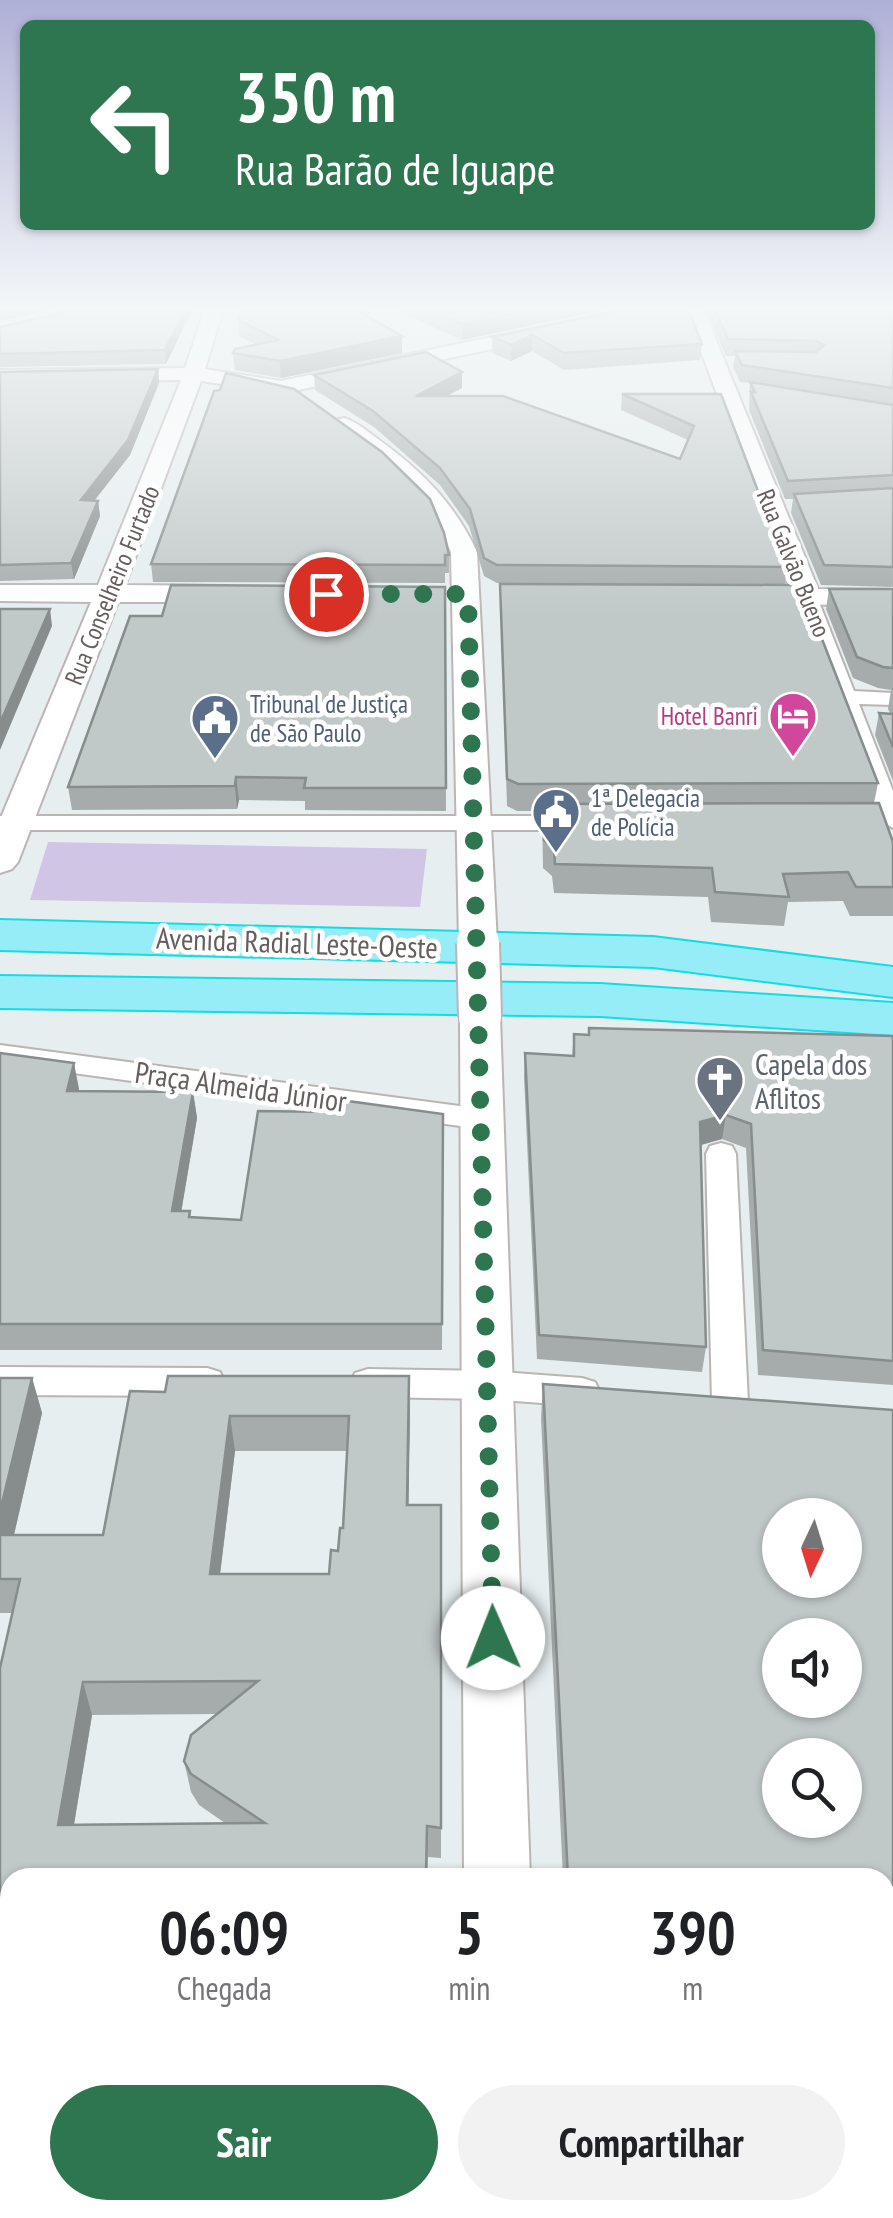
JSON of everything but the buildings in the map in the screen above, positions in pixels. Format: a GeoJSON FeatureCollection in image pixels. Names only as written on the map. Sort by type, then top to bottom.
{"type":"FeatureCollection","features":[{"type":"Feature","properties":{"kind":"highway","name":"Avenida Radial Leste-Oeste"},"geometry":{"type":"LineString","coordinates":[[0,935],[652,952],[893,982]]}},
{"type":"Feature","properties":{"kind":"highway"},"geometry":{"type":"LineString","coordinates":[[0,957],[76,936]]}},
{"type":"Feature","properties":{"kind":"highway"},"geometry":{"type":"LineString","coordinates":[[652,952],[783,948],[893,956]]}},
{"type":"Feature","properties":{"kind":"highway","name":"Avenida Radial Leste-Oeste"},"geometry":{"type":"LineString","coordinates":[[0,992],[600,1000],[893,1019]]}},
{"type":"Feature","properties":{"kind":"street","name":"Rua Conselheiro Furtado"},"geometry":{"type":"LineString","coordinates":[[0,862],[8,823],[108,594],[200,410]]}},
{"type":"Feature","properties":{"kind":"street"},"geometry":{"type":"LineString","coordinates":[[323,410],[415,480],[452,519],[464,552],[482,1064],[497,1868]]}},
{"type":"Feature","properties":{"kind":"street","name":"Rua Galvão Bueno"},"geometry":{"type":"LineString","coordinates":[[733,410],[893,821]]}},
{"type":"Feature","properties":{"kind":"street"},"geometry":{"type":"LineString","coordinates":[[0,594],[264,594]]}},
{"type":"Feature","properties":{"kind":"street"},"geometry":{"type":"LineString","coordinates":[[729,597],[893,598]]}},
{"type":"Feature","properties":{"kind":"street"},"geometry":{"type":"LineString","coordinates":[[846,697],[893,699]]}},
{"type":"Feature","properties":{"kind":"street"},"geometry":{"type":"LineString","coordinates":[[858,822],[893,821]]}},
{"type":"Feature","properties":{"kind":"street"},"geometry":{"type":"LineString","coordinates":[[8,823],[603,823]]}},
{"type":"Feature","properties":{"kind":"street","name":"Praça Almeida Júnior"},"geometry":{"type":"LineString","coordinates":[[0,1054],[482,1118]]}},
{"type":"Feature","properties":{"kind":"street"},"geometry":{"type":"LineString","coordinates":[[692,1399],[748,1404],[720,1154]]}},
{"type":"Feature","properties":{"kind":"street"},"geometry":{"type":"LineString","coordinates":[[0,1381],[238,1382]]}},
{"type":"Feature","properties":{"kind":"street"},"geometry":{"type":"LineString","coordinates":[[337,1383],[488,1385],[616,1394]]}},
{"type":"Feature","properties":{"kind":"shaded area"},"geometry":{"type":"Polygon","coordinates":[[[48,842],[427,849],[420,907],[30,900],[48,842]]]}},
{"type":"Feature","properties":{"kind":"place","name":"Hotel Banri"},"geometry":{"type":"Point","coordinates":[793,758]}},
{"type":"Feature","properties":{"kind":"place","name":"Tribunal de Justiça de São Paulo"},"geometry":{"type":"Point","coordinates":[215,760]}},
{"type":"Feature","properties":{"kind":"place","name":"1ª Delegacia de Polícia"},"geometry":{"type":"Point","coordinates":[556,854]}},
{"type":"Feature","properties":{"kind":"place","name":"Capela dos Aflitos"},"geometry":{"type":"Point","coordinates":[720,1122]}},
{"type":"Feature","properties":{"kind":"route"},"geometry":{"type":"LineString","coordinates":[[326,594],[468,594],[489,1344],[493,1638]]}}]}
